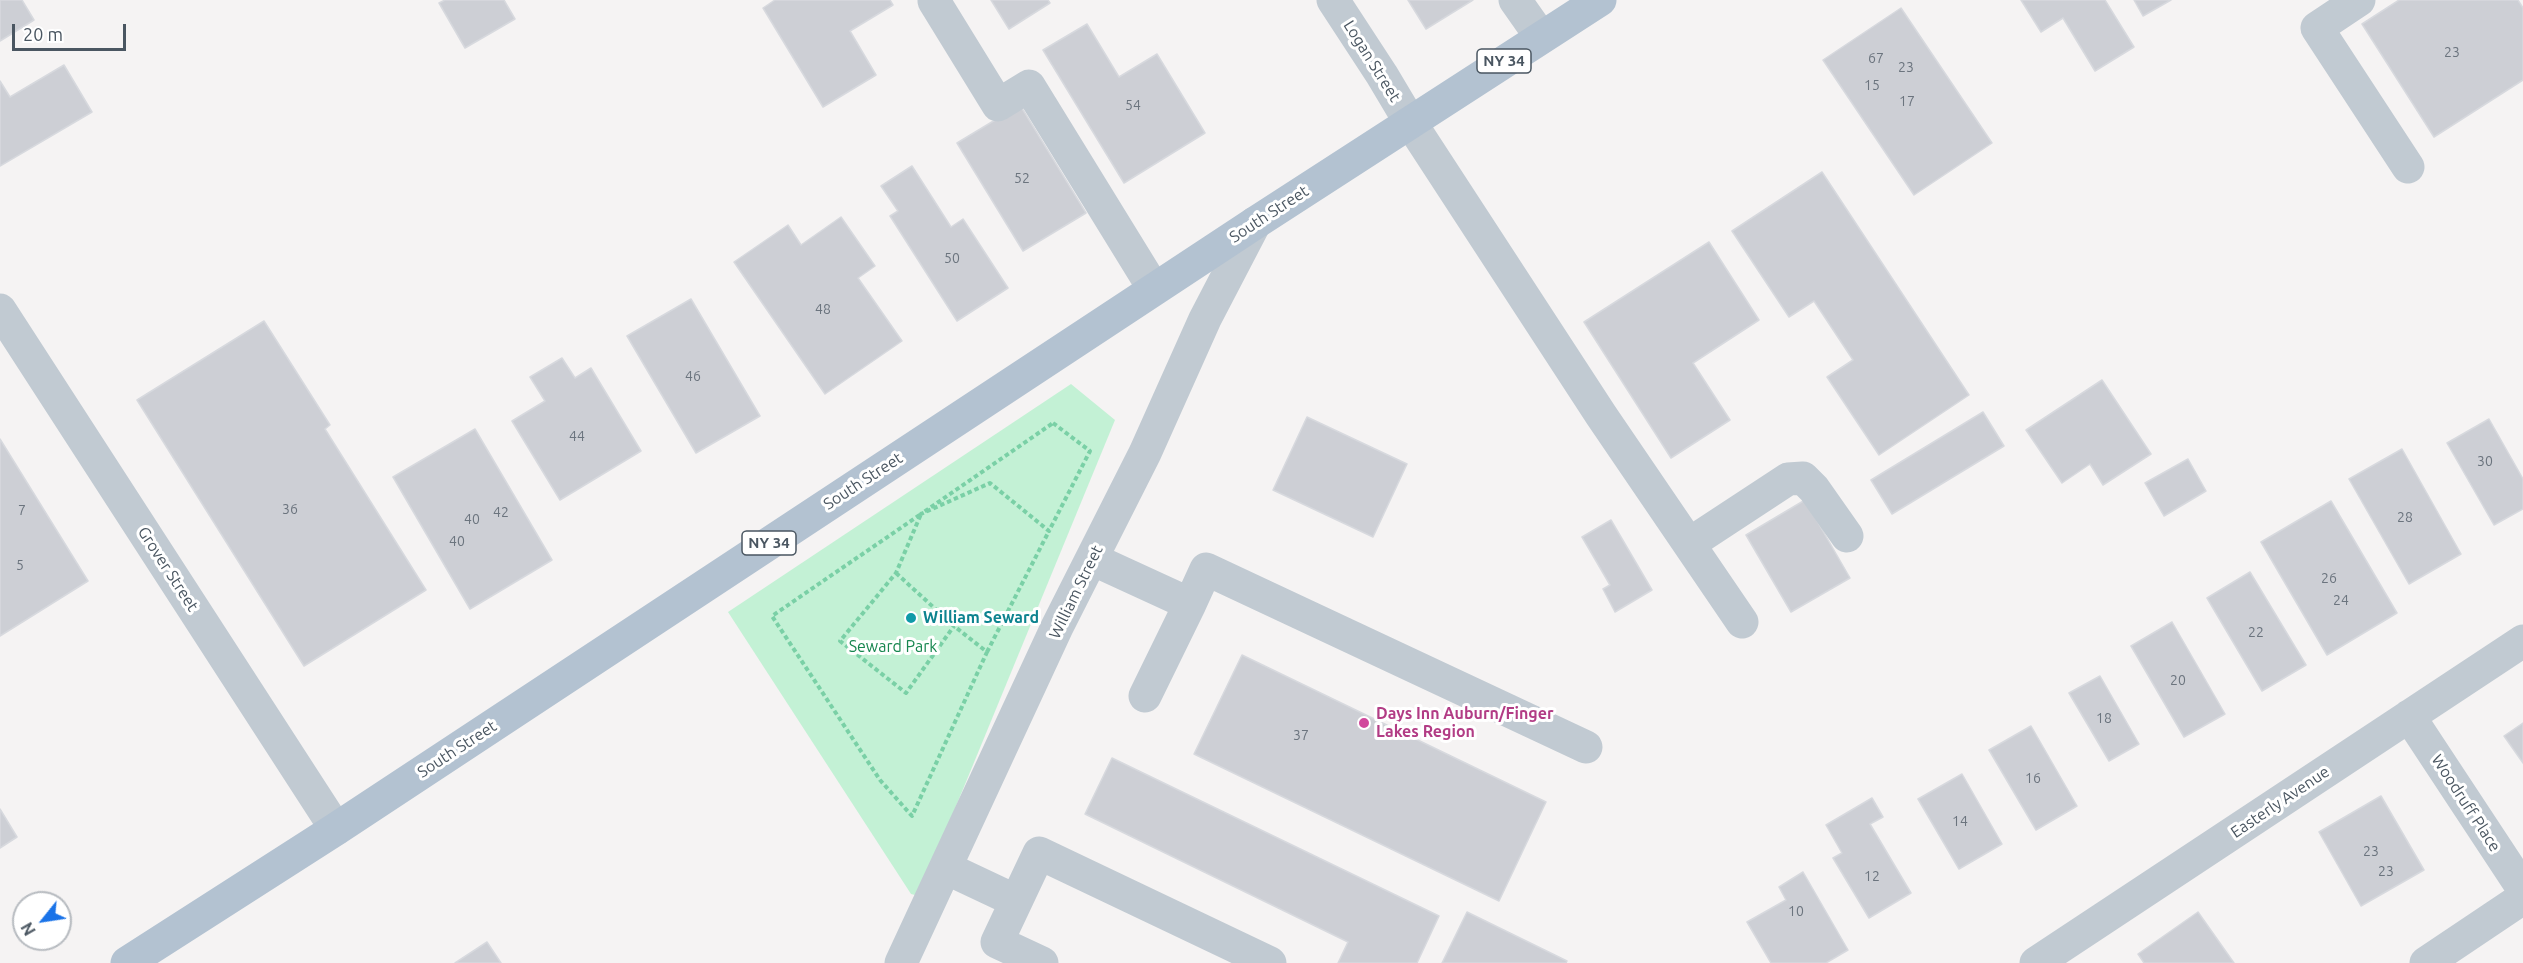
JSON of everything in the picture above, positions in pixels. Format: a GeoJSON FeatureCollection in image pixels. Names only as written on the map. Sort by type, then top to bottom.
{"type":"FeatureCollection","features":[{"type":"Feature","properties":{"kind":"main road","name":"South Street"},"geometry":{"type":"LineString","coordinates":[[127,963],[336,829],[1255,223],[1600,0]]}},
{"type":"Feature","properties":{"kind":"street","name":"Logan Street"},"geometry":{"type":"LineString","coordinates":[[1333,0],[1601,415],[1742,622]]}},
{"type":"Feature","properties":{"kind":"street"},"geometry":{"type":"LineString","coordinates":[[1515,0],[1541,37]]}},
{"type":"Feature","properties":{"kind":"street"},"geometry":{"type":"LineString","coordinates":[[2360,0],[2317,28],[2408,167]]}},
{"type":"Feature","properties":{"kind":"street"},"geometry":{"type":"LineString","coordinates":[[934,1],[998,105],[1029,86],[1154,290]]}},
{"type":"Feature","properties":{"kind":"street","name":"William Street"},"geometry":{"type":"LineString","coordinates":[[902,963],[1058,627],[1145,453],[1205,319],[1255,223]]}},
{"type":"Feature","properties":{"kind":"street","name":"Grover Street"},"geometry":{"type":"LineString","coordinates":[[0,310],[336,829]]}},
{"type":"Feature","properties":{"kind":"street"},"geometry":{"type":"LineString","coordinates":[[1689,544],[1788,478],[1803,478],[1814,489],[1847,536]]}},
{"type":"Feature","properties":{"kind":"street"},"geometry":{"type":"LineString","coordinates":[[1092,559],[1190,604]]}},
{"type":"Feature","properties":{"kind":"street"},"geometry":{"type":"LineString","coordinates":[[1145,696],[1206,569],[1587,747]]}},
{"type":"Feature","properties":{"kind":"street","name":"Easterly Avenue"},"geometry":{"type":"LineString","coordinates":[[2037,963],[2523,640]]}},
{"type":"Feature","properties":{"kind":"street","name":"Woodruff Place"},"geometry":{"type":"LineString","coordinates":[[2409,716],[2523,889]]}},
{"type":"Feature","properties":{"kind":"street"},"geometry":{"type":"LineString","coordinates":[[1042,963],[997,942],[1039,853],[1270,963]]}},
{"type":"Feature","properties":{"kind":"street"},"geometry":{"type":"LineString","coordinates":[[946,868],[1016,901]]}},
{"type":"Feature","properties":{"kind":"street"},"geometry":{"type":"LineString","coordinates":[[2426,963],[2523,898]]}},
{"type":"Feature","properties":{"kind":"path"},"geometry":{"type":"LineString","coordinates":[[1053,423],[1090,452],[987,652],[912,816],[880,780],[771,616],[921,514],[1053,423]]}},
{"type":"Feature","properties":{"kind":"path"},"geometry":{"type":"LineString","coordinates":[[954,626],[906,693],[840,641],[896,573],[921,514],[990,483],[1049,531]]}},
{"type":"Feature","properties":{"kind":"path"},"geometry":{"type":"LineString","coordinates":[[896,573],[954,626],[987,652]]}},
{"type":"Feature","properties":{"kind":"green space","name":"Seward Park"},"geometry":{"type":"Polygon","coordinates":[[[1071,384],[1115,420],[919,896],[911,894],[728,612],[1071,384]]]}},
{"type":"Feature","properties":{"kind":"building"},"geometry":{"type":"Polygon","coordinates":[[[0,0],[22,0],[34,20],[0,41],[0,0]]]}},
{"type":"Feature","properties":{"kind":"building"},"geometry":{"type":"Polygon","coordinates":[[[445,0],[504,0],[515,19],[465,48],[439,3],[445,0]]]}},
{"type":"Feature","properties":{"kind":"building"},"geometry":{"type":"Polygon","coordinates":[[[775,0],[890,0],[893,5],[850,31],[876,75],[823,107],[763,8],[775,0]]]}},
{"type":"Feature","properties":{"kind":"building"},"geometry":{"type":"Polygon","coordinates":[[[991,0],[1048,0],[1050,3],[1009,29],[991,0]]]}},
{"type":"Feature","properties":{"kind":"building"},"geometry":{"type":"Polygon","coordinates":[[[1408,0],[1473,0],[1426,29],[1408,0]]]}},
{"type":"Feature","properties":{"kind":"building"},"geometry":{"type":"Polygon","coordinates":[[[2021,0],[2105,0],[2134,47],[2095,71],[2063,18],[2041,32],[2021,0]]]}},
{"type":"Feature","properties":{"kind":"building"},"geometry":{"type":"Polygon","coordinates":[[[2134,0],[2171,0],[2143,16],[2134,0]]]}},
{"type":"Feature","properties":{"kind":"building"},"geometry":{"type":"Polygon","coordinates":[[[2399,0],[2518,0],[2523,8],[2523,80],[2434,137],[2362,24],[2399,0]]]}},
{"type":"Feature","properties":{"kind":"building"},"geometry":{"type":"Polygon","coordinates":[[[1901,8],[1992,143],[1914,195],[1823,60],[1901,8]]]}},
{"type":"Feature","properties":{"kind":"building"},"geometry":{"type":"Polygon","coordinates":[[[1087,24],[1119,77],[1157,54],[1205,133],[1124,183],[1043,50],[1087,24]]]}},
{"type":"Feature","properties":{"kind":"building"},"geometry":{"type":"Polygon","coordinates":[[[64,65],[92,112],[0,166],[0,81],[10,97],[64,65]]]}},
{"type":"Feature","properties":{"kind":"building"},"geometry":{"type":"Polygon","coordinates":[[[1020,105],[1086,213],[1023,251],[957,143],[1020,105]]]}},
{"type":"Feature","properties":{"kind":"building"},"geometry":{"type":"Polygon","coordinates":[[[912,166],[951,227],[963,219],[1008,288],[957,321],[890,216],[898,211],[881,186],[912,166]]]}},
{"type":"Feature","properties":{"kind":"building"},"geometry":{"type":"Polygon","coordinates":[[[1822,172],[1969,395],[1879,455],[1827,377],[1853,360],[1814,301],[1789,317],[1732,231],[1822,172]]]}},
{"type":"Feature","properties":{"kind":"building"},"geometry":{"type":"Polygon","coordinates":[[[841,217],[875,266],[858,278],[902,341],[825,394],[734,262],[788,225],[801,245],[841,217]]]}},
{"type":"Feature","properties":{"kind":"building"},"geometry":{"type":"Polygon","coordinates":[[[1709,242],[1759,320],[1693,363],[1730,420],[1671,458],[1584,322],[1709,242]]]}},
{"type":"Feature","properties":{"kind":"building"},"geometry":{"type":"Polygon","coordinates":[[[691,299],[760,416],[696,453],[627,336],[691,299]]]}},
{"type":"Feature","properties":{"kind":"building"},"geometry":{"type":"Polygon","coordinates":[[[264,321],[330,425],[325,429],[426,590],[304,666],[137,400],[264,321]]]}},
{"type":"Feature","properties":{"kind":"building"},"geometry":{"type":"Polygon","coordinates":[[[562,358],[575,378],[591,368],[641,451],[560,500],[512,421],[545,401],[530,377],[562,358]]]}},
{"type":"Feature","properties":{"kind":"building"},"geometry":{"type":"Polygon","coordinates":[[[2102,380],[2151,454],[2103,485],[2090,464],[2062,483],[2026,430],[2102,380]]]}},
{"type":"Feature","properties":{"kind":"building"},"geometry":{"type":"Polygon","coordinates":[[[1983,412],[2004,446],[1892,514],[1871,480],[1983,412]]]}},
{"type":"Feature","properties":{"kind":"building"},"geometry":{"type":"Polygon","coordinates":[[[1307,417],[1407,464],[1373,537],[1273,490],[1307,417]]]}},
{"type":"Feature","properties":{"kind":"building"},"geometry":{"type":"Polygon","coordinates":[[[2489,419],[2523,479],[2523,509],[2494,525],[2447,443],[2489,419]]]}},
{"type":"Feature","properties":{"kind":"building"},"geometry":{"type":"Polygon","coordinates":[[[475,429],[552,560],[470,609],[393,477],[475,429]]]}},
{"type":"Feature","properties":{"kind":"building"},"geometry":{"type":"Polygon","coordinates":[[[0,439],[88,581],[0,636],[0,439]]]}},
{"type":"Feature","properties":{"kind":"building"},"geometry":{"type":"Polygon","coordinates":[[[2402,449],[2461,554],[2409,584],[2349,479],[2402,449]]]}},
{"type":"Feature","properties":{"kind":"building"},"geometry":{"type":"Polygon","coordinates":[[[2188,459],[2206,491],[2164,516],[2145,483],[2188,459]]]}},
{"type":"Feature","properties":{"kind":"building"},"geometry":{"type":"Polygon","coordinates":[[[1805,500],[1850,578],[1791,612],[1746,535],[1805,500]]]}},
{"type":"Feature","properties":{"kind":"building"},"geometry":{"type":"Polygon","coordinates":[[[2331,501],[2397,613],[2327,655],[2261,542],[2331,501]]]}},
{"type":"Feature","properties":{"kind":"building"},"geometry":{"type":"Polygon","coordinates":[[[1611,520],[1652,590],[1615,612],[1603,589],[1610,585],[1582,537],[1611,520]]]}},
{"type":"Feature","properties":{"kind":"building"},"geometry":{"type":"Polygon","coordinates":[[[2250,572],[2306,665],[2262,691],[2207,598],[2250,572]]]}},
{"type":"Feature","properties":{"kind":"building"},"geometry":{"type":"Polygon","coordinates":[[[2172,622],[2225,714],[2184,737],[2131,646],[2172,622]]]}},
{"type":"Feature","properties":{"kind":"building"},"geometry":{"type":"Polygon","coordinates":[[[1242,655],[1546,802],[1499,901],[1194,754],[1242,655]]]}},
{"type":"Feature","properties":{"kind":"building"},"geometry":{"type":"Polygon","coordinates":[[[2100,676],[2139,744],[2109,761],[2069,693],[2100,676]]]}},
{"type":"Feature","properties":{"kind":"building"},"geometry":{"type":"Polygon","coordinates":[[[2523,723],[2523,763],[2504,736],[2523,723]]]}},
{"type":"Feature","properties":{"kind":"building"},"geometry":{"type":"Polygon","coordinates":[[[2031,726],[2077,806],[2036,830],[1989,750],[2031,726]]]}},
{"type":"Feature","properties":{"kind":"building"},"geometry":{"type":"Polygon","coordinates":[[[1112,758],[1439,916],[1417,963],[1338,963],[1348,942],[1085,814],[1112,758]]]}},
{"type":"Feature","properties":{"kind":"building"},"geometry":{"type":"Polygon","coordinates":[[[1962,774],[2002,844],[1959,869],[1918,799],[1962,774]]]}},
{"type":"Feature","properties":{"kind":"building"},"geometry":{"type":"Polygon","coordinates":[[[2381,796],[2424,870],[2361,906],[2319,832],[2381,796]]]}},
{"type":"Feature","properties":{"kind":"building"},"geometry":{"type":"Polygon","coordinates":[[[1872,798],[1883,817],[1870,824],[1911,893],[1869,918],[1833,858],[1842,853],[1826,825],[1872,798]]]}},
{"type":"Feature","properties":{"kind":"building"},"geometry":{"type":"Polygon","coordinates":[[[0,809],[17,837],[0,848],[0,809]]]}},
{"type":"Feature","properties":{"kind":"building"},"geometry":{"type":"Polygon","coordinates":[[[1803,872],[1848,950],[1826,963],[1771,963],[1747,922],[1786,900],[1779,887],[1803,872]]]}},
{"type":"Feature","properties":{"kind":"building"},"geometry":{"type":"Polygon","coordinates":[[[1467,912],[1567,961],[1566,963],[1442,963],[1467,912]]]}},
{"type":"Feature","properties":{"kind":"building"},"geometry":{"type":"Polygon","coordinates":[[[2198,912],[2234,963],[2144,963],[2138,954],[2198,912]]]}},
{"type":"Feature","properties":{"kind":"building"},"geometry":{"type":"Polygon","coordinates":[[[487,942],[501,963],[455,963],[487,942]]]}},
{"type":"Feature","properties":{"kind":"place","name":"William Seward"},"geometry":{"type":"Point","coordinates":[911,618]}},
{"type":"Feature","properties":{"kind":"place","name":"Days Inn Auburn/Finger Lakes Region"},"geometry":{"type":"Point","coordinates":[1364,723]}}]}
